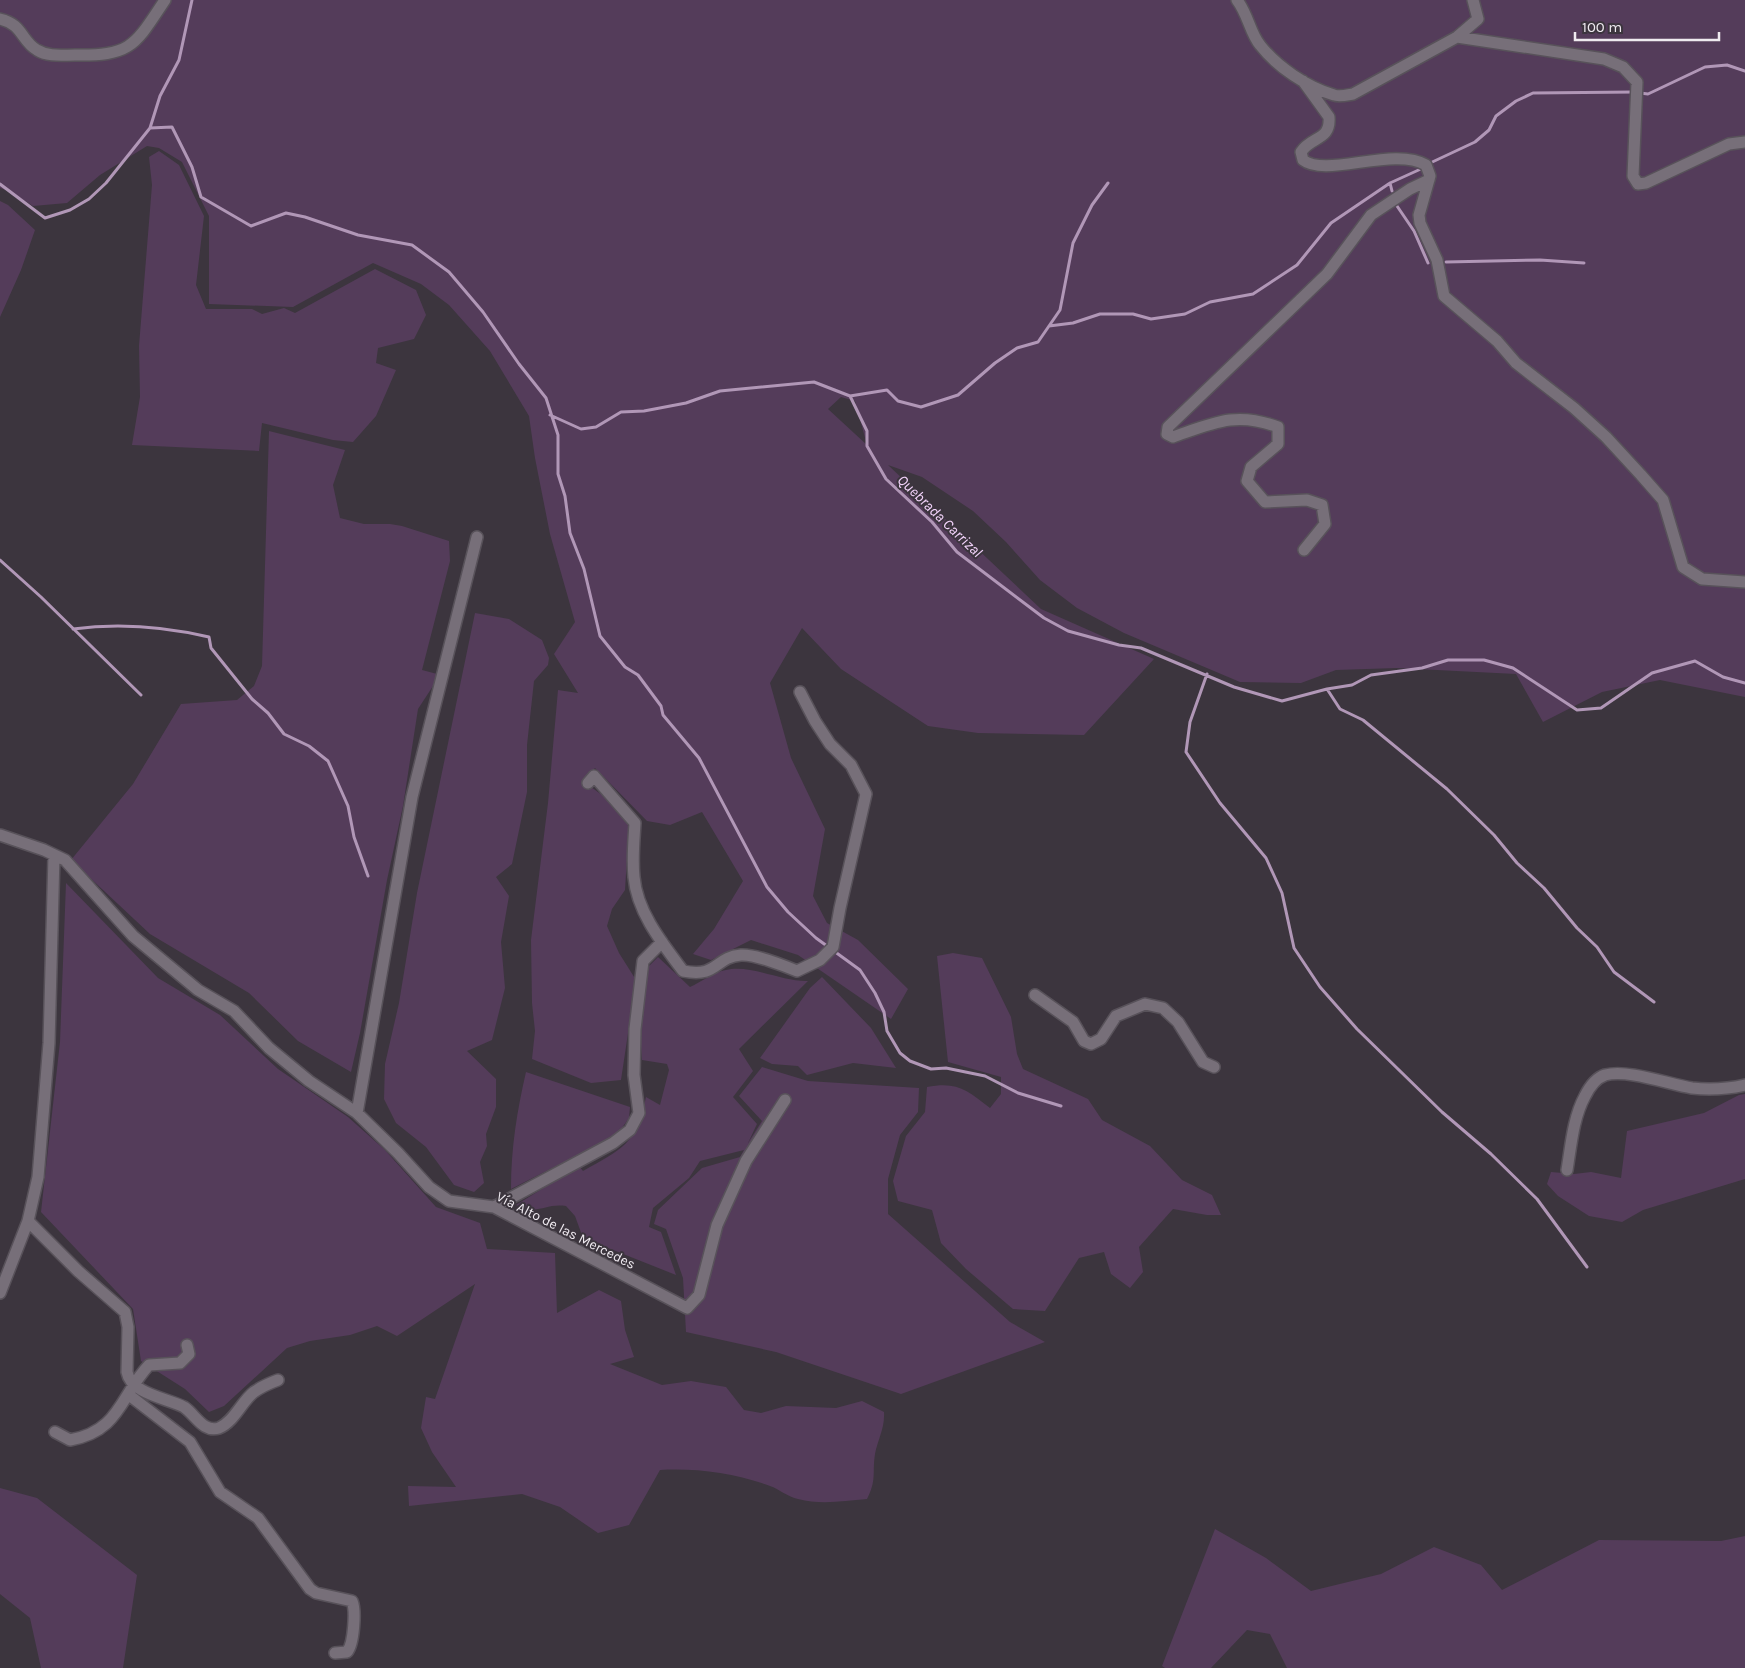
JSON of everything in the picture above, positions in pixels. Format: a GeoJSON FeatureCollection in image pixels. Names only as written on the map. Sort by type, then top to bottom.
{"type":"FeatureCollection","features":[{"type":"Feature","properties":{"kind":"street"},"geometry":{"type":"LineString","coordinates":[[0,19],[8,21],[20,30],[34,49],[44,54],[104,56],[121,52],[138,41],[165,0]]}},
{"type":"Feature","properties":{"kind":"street"},"geometry":{"type":"LineString","coordinates":[[1238,0],[1247,14],[1259,45],[1284,68],[1303,81],[1336,96],[1353,94],[1457,37],[1478,20],[1473,0]]}},
{"type":"Feature","properties":{"kind":"street"},"geometry":{"type":"LineString","coordinates":[[1457,37],[1604,59],[1623,67],[1637,82],[1633,176],[1638,184],[1646,183],[1729,144],[1745,142]]}},
{"type":"Feature","properties":{"kind":"street"},"geometry":{"type":"LineString","coordinates":[[1303,81],[1325,111],[1330,124],[1323,136],[1304,148],[1301,152],[1303,160],[1311,165],[1323,167],[1359,161],[1414,160],[1426,165],[1429,170],[1429,180],[1419,211],[1420,223],[1437,260],[1444,296],[1497,341],[1516,363],[1574,408],[1606,437],[1641,475],[1663,500],[1683,567],[1702,579],[1745,582]]}},
{"type":"Feature","properties":{"kind":"street"},"geometry":{"type":"LineString","coordinates":[[1304,550],[1325,524],[1322,505],[1307,500],[1265,502],[1247,481],[1251,467],[1278,444],[1278,427],[1259,420],[1226,419],[1173,437],[1167,434],[1168,427],[1327,274],[1371,215],[1410,189],[1429,180]]}},
{"type":"Feature","properties":{"kind":"street"},"geometry":{"type":"LineString","coordinates":[[357,1113],[412,796],[477,537]]}},
{"type":"Feature","properties":{"kind":"street"},"geometry":{"type":"LineString","coordinates":[[588,783],[594,776],[635,823],[635,884],[647,919],[683,971],[698,974],[710,971],[725,960],[742,954],[777,963],[797,971],[820,960],[833,947],[866,794],[851,765],[830,744],[815,721],[800,692]]}},
{"type":"Feature","properties":{"kind":"street","name":"Vía Alto de las Mercedes"},"geometry":{"type":"LineString","coordinates":[[0,835],[65,860],[132,936],[198,990],[234,1011],[269,1048],[309,1081],[357,1113],[435,1192],[449,1201],[494,1207],[687,1308],[699,1295],[717,1225],[746,1161],[785,1100]]}},
{"type":"Feature","properties":{"kind":"street"},"geometry":{"type":"LineString","coordinates":[[0,1293],[28,1221],[38,1177],[50,1043],[54,855]]}},
{"type":"Feature","properties":{"kind":"street"},"geometry":{"type":"LineString","coordinates":[[494,1207],[613,1143],[624,1136],[636,1121],[640,1103],[634,1075],[635,1029],[643,961],[662,942]]}},
{"type":"Feature","properties":{"kind":"street"},"geometry":{"type":"LineString","coordinates":[[1035,995],[1073,1022],[1084,1041],[1091,1044],[1101,1039],[1116,1016],[1145,1004],[1163,1008],[1178,1022],[1203,1062],[1214,1067]]}},
{"type":"Feature","properties":{"kind":"street"},"geometry":{"type":"LineString","coordinates":[[1567,1170],[1579,1110],[1584,1096],[1595,1081],[1603,1075],[1625,1074],[1706,1090],[1722,1090],[1745,1085]]}},
{"type":"Feature","properties":{"kind":"street"},"geometry":{"type":"LineString","coordinates":[[28,1221],[78,1271],[125,1312],[128,1320],[127,1372],[132,1391],[190,1442],[220,1492],[258,1518],[310,1589],[316,1593],[352,1601],[354,1608],[352,1644],[347,1652],[335,1653]]}},
{"type":"Feature","properties":{"kind":"street"},"geometry":{"type":"LineString","coordinates":[[55,1432],[70,1440],[95,1434],[106,1426],[149,1365],[154,1363],[173,1364],[186,1360],[189,1354],[187,1345]]}},
{"type":"Feature","properties":{"kind":"street"},"geometry":{"type":"LineString","coordinates":[[132,1391],[183,1407],[194,1415],[201,1424],[214,1428],[223,1425],[255,1391],[278,1380]]}},
{"type":"Feature","properties":{"kind":"shaded area"},"geometry":{"type":"Polygon","coordinates":[[[0,0],[1745,0],[1745,697],[1660,680],[1602,692],[1543,722],[1516,674],[1397,668],[1336,670],[1301,683],[1240,682],[1124,633],[1077,608],[1040,580],[1006,542],[973,511],[922,477],[888,465],[1041,609],[1154,659],[1084,735],[978,733],[928,726],[841,669],[802,628],[770,683],[791,758],[825,829],[813,896],[827,923],[858,940],[908,989],[891,1019],[798,955],[751,940],[711,960],[693,954],[714,929],[743,881],[702,812],[670,825],[647,821],[595,768],[583,781],[602,795],[629,826],[625,890],[612,909],[607,926],[619,953],[636,980],[621,1080],[591,1083],[532,1059],[535,1031],[532,1003],[531,940],[548,803],[558,690],[578,693],[554,654],[575,622],[550,534],[529,416],[490,351],[449,305],[421,284],[373,263],[293,307],[209,304],[209,216],[182,162],[159,148],[147,146],[100,175],[67,203],[33,206],[9,191],[0,188],[0,0]],[[841,397],[828,409],[867,445],[855,401],[841,397]]]}},
{"type":"Feature","properties":{"kind":"shaded area"},"geometry":{"type":"Polygon","coordinates":[[[159,151],[179,165],[204,216],[196,285],[206,309],[252,309],[262,314],[284,308],[295,313],[375,269],[416,290],[426,315],[414,339],[378,348],[376,363],[396,370],[376,416],[353,442],[333,440],[262,423],[259,451],[132,445],[140,397],[139,346],[152,185],[149,157],[159,151]]]}},
{"type":"Feature","properties":{"kind":"shaded area"},"geometry":{"type":"Polygon","coordinates":[[[0,201],[8,205],[35,230],[21,270],[0,317],[0,201]]]}},
{"type":"Feature","properties":{"kind":"shaded area"},"geometry":{"type":"Polygon","coordinates":[[[269,431],[345,450],[333,485],[340,518],[364,524],[402,526],[449,541],[450,561],[422,670],[437,674],[433,686],[418,709],[403,806],[387,880],[360,1033],[351,1072],[298,1041],[249,993],[150,934],[71,860],[133,784],[181,704],[237,700],[254,686],[262,666],[269,431]]]}},
{"type":"Feature","properties":{"kind":"shaded area"},"geometry":{"type":"Polygon","coordinates":[[[475,613],[509,619],[542,640],[549,658],[548,665],[534,681],[527,745],[527,792],[512,864],[496,877],[509,896],[501,942],[505,988],[492,1040],[467,1051],[496,1079],[496,1107],[486,1134],[487,1146],[480,1162],[484,1183],[474,1192],[454,1185],[426,1147],[396,1123],[384,1099],[385,1064],[399,1003],[417,893],[475,613]]]}},
{"type":"Feature","properties":{"kind":"shaded area"},"geometry":{"type":"Polygon","coordinates":[[[66,883],[158,978],[220,1015],[278,1069],[348,1117],[385,1150],[436,1207],[480,1223],[487,1249],[555,1253],[557,1313],[599,1290],[621,1301],[625,1330],[634,1357],[610,1364],[662,1385],[691,1381],[726,1387],[744,1410],[761,1413],[786,1406],[836,1408],[862,1401],[884,1412],[875,1454],[873,1481],[867,1499],[832,1502],[807,1501],[794,1498],[757,1481],[715,1472],[660,1470],[629,1525],[598,1533],[560,1507],[522,1494],[409,1506],[408,1486],[456,1487],[432,1452],[421,1428],[426,1397],[435,1399],[475,1284],[397,1336],[377,1326],[350,1335],[310,1341],[287,1348],[224,1406],[209,1412],[185,1389],[141,1361],[133,1309],[41,1212],[60,1042],[66,883]]]}},
{"type":"Feature","properties":{"kind":"shaded area"},"geometry":{"type":"Polygon","coordinates":[[[953,953],[982,958],[1011,1017],[1017,1054],[1023,1069],[1088,1099],[1102,1120],[1150,1146],[1182,1180],[1212,1195],[1221,1215],[1207,1215],[1173,1209],[1139,1247],[1143,1272],[1130,1288],[1111,1274],[1104,1252],[1079,1258],[1045,1311],[1013,1309],[966,1269],[941,1243],[932,1210],[898,1201],[893,1181],[906,1136],[925,1112],[927,1087],[946,1085],[961,1088],[990,1108],[1001,1094],[1001,1077],[948,1062],[937,956],[953,953]]]}},
{"type":"Feature","properties":{"kind":"shaded area"},"geometry":{"type":"Polygon","coordinates":[[[658,957],[690,987],[717,973],[735,969],[756,971],[798,981],[808,981],[739,1049],[753,1071],[733,1097],[757,1124],[748,1143],[762,1121],[739,1096],[762,1067],[808,1081],[919,1088],[918,1112],[900,1135],[888,1179],[888,1214],[1010,1322],[1045,1342],[901,1394],[776,1352],[686,1332],[683,1278],[666,1229],[654,1224],[658,1210],[702,1168],[740,1157],[744,1150],[700,1161],[689,1178],[653,1208],[649,1227],[661,1232],[676,1275],[583,1238],[575,1216],[566,1206],[530,1209],[516,1205],[579,1166],[583,1171],[618,1150],[626,1143],[638,1125],[646,1097],[660,1105],[669,1070],[667,1064],[642,1060],[640,1030],[649,966],[658,957]]]}},
{"type":"Feature","properties":{"kind":"shaded area"},"geometry":{"type":"Polygon","coordinates":[[[822,977],[871,1028],[896,1068],[853,1063],[807,1075],[798,1066],[772,1064],[760,1058],[810,988],[822,977]]]}},
{"type":"Feature","properties":{"kind":"shaded area"},"geometry":{"type":"Polygon","coordinates":[[[526,1072],[630,1107],[629,1118],[617,1135],[511,1189],[515,1130],[526,1072]]]}},
{"type":"Feature","properties":{"kind":"shaded area"},"geometry":{"type":"Polygon","coordinates":[[[1745,1094],[1745,1179],[1643,1210],[1622,1222],[1589,1216],[1558,1196],[1547,1184],[1551,1172],[1574,1174],[1591,1172],[1621,1178],[1627,1131],[1704,1113],[1739,1095],[1745,1094]]]}},
{"type":"Feature","properties":{"kind":"shaded area"},"geometry":{"type":"Polygon","coordinates":[[[0,1488],[37,1498],[137,1575],[123,1668],[41,1668],[30,1618],[0,1594],[0,1488]]]}},
{"type":"Feature","properties":{"kind":"shaded area"},"geometry":{"type":"Polygon","coordinates":[[[1215,1529],[1266,1558],[1311,1591],[1381,1574],[1434,1547],[1481,1565],[1502,1590],[1599,1540],[1721,1541],[1745,1536],[1745,1668],[1287,1668],[1270,1634],[1247,1630],[1211,1668],[1165,1668],[1162,1666],[1215,1529]]]}},
{"type":"Feature","properties":{"kind":"waterway"},"geometry":{"type":"LineString","coordinates":[[0,184],[45,218],[70,210],[89,199],[106,183],[150,128],[160,96],[179,60],[192,0]]}},
{"type":"Feature","properties":{"kind":"waterway"},"geometry":{"type":"LineString","coordinates":[[1640,93],[1648,94],[1705,67],[1727,65],[1745,71]]}},
{"type":"Feature","properties":{"kind":"waterway"},"geometry":{"type":"LineString","coordinates":[[1428,164],[1475,142],[1489,130],[1496,116],[1516,101],[1533,93],[1634,92]]}},
{"type":"Feature","properties":{"kind":"waterway"},"geometry":{"type":"LineString","coordinates":[[150,128],[172,127],[192,167],[201,197],[251,226],[286,213],[305,217],[358,235],[412,245],[449,272],[483,312],[519,364],[546,398],[558,435],[558,474],[565,496],[570,533],[584,569],[600,636],[625,667],[638,675],[661,706],[663,715],[699,758],[767,887],[788,912],[816,938],[860,970],[875,993],[884,1012],[887,1031],[900,1053],[910,1061],[931,1069],[946,1068],[985,1076],[1018,1093],[1061,1106]]}},
{"type":"Feature","properties":{"kind":"waterway"},"geometry":{"type":"LineString","coordinates":[[1049,326],[1073,323],[1100,314],[1133,314],[1151,319],[1185,314],[1210,302],[1253,294],[1297,265],[1331,223],[1390,183],[1423,168]]}},
{"type":"Feature","properties":{"kind":"waterway"},"geometry":{"type":"LineString","coordinates":[[850,396],[887,390],[898,401],[921,407],[958,395],[995,363],[1017,348],[1038,342],[1060,310],[1073,243],[1092,205],[1108,183]]}},
{"type":"Feature","properties":{"kind":"waterway"},"geometry":{"type":"LineString","coordinates":[[1390,183],[1392,191]]}},
{"type":"Feature","properties":{"kind":"waterway"},"geometry":{"type":"LineString","coordinates":[[1397,206],[1414,231],[1428,263]]}},
{"type":"Feature","properties":{"kind":"waterway"},"geometry":{"type":"LineString","coordinates":[[1446,262],[1540,260],[1584,263]]}},
{"type":"Feature","properties":{"kind":"waterway","name":"Quebrada Carrizal"},"geometry":{"type":"LineString","coordinates":[[550,415],[581,429],[596,427],[621,412],[644,411],[686,403],[720,391],[814,382],[850,396],[867,431],[867,446],[886,479],[932,522],[957,552],[1044,618],[1068,631],[1119,645],[1141,648],[1234,687],[1282,701],[1327,689],[1352,685],[1371,675],[1422,668],[1448,660],[1484,660],[1513,668],[1577,710],[1601,708],[1652,673],[1695,661],[1723,677],[1745,683]]}},
{"type":"Feature","properties":{"kind":"waterway"},"geometry":{"type":"LineString","coordinates":[[0,560],[41,597],[141,695]]}},
{"type":"Feature","properties":{"kind":"waterway"},"geometry":{"type":"LineString","coordinates":[[73,629],[124,626],[176,631],[209,637],[211,648],[252,699],[268,713],[284,734],[309,746],[328,761],[348,806],[354,837],[368,876]]}},
{"type":"Feature","properties":{"kind":"waterway"},"geometry":{"type":"LineString","coordinates":[[1207,674],[1190,722],[1186,752],[1220,803],[1266,858],[1282,893],[1294,948],[1320,987],[1357,1029],[1442,1112],[1491,1154],[1537,1199],[1587,1267]]}},
{"type":"Feature","properties":{"kind":"waterway"},"geometry":{"type":"LineString","coordinates":[[1327,689],[1340,709],[1363,720],[1447,789],[1494,835],[1517,863],[1544,888],[1577,928],[1597,947],[1614,972],[1654,1002]]}}]}
